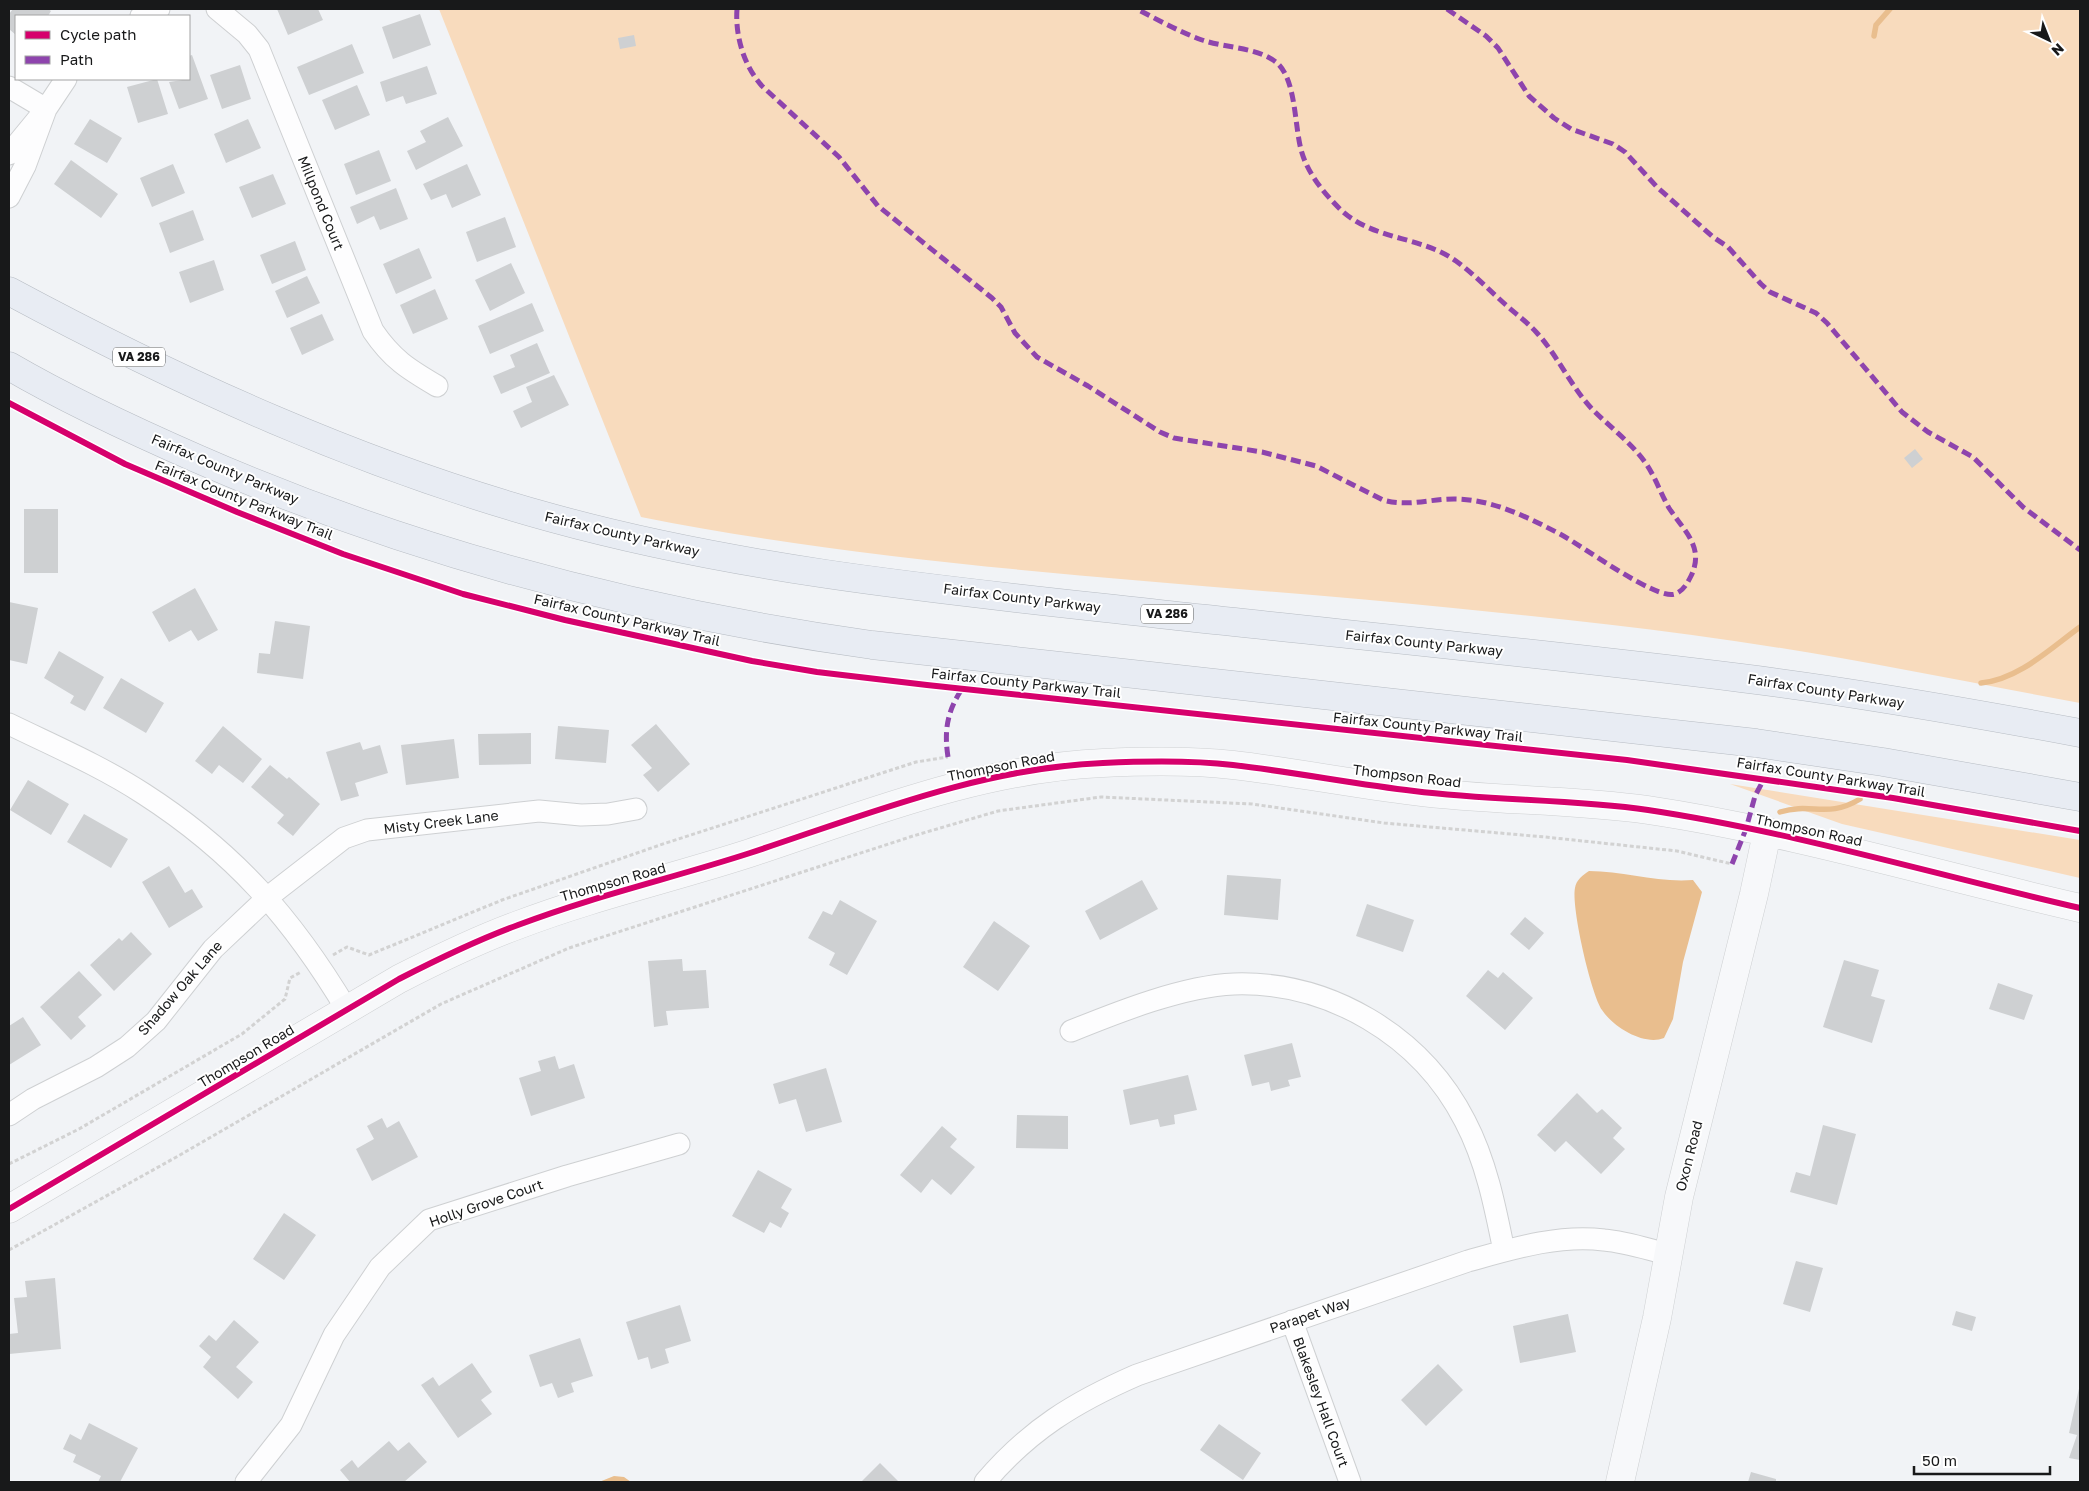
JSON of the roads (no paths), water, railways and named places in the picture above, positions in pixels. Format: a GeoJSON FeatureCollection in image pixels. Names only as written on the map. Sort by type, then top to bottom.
{"type":"FeatureCollection","features":[{"type":"Feature","properties":{"kind":"highway","name":"Fairfax County Parkway"},"geometry":{"type":"LineString","coordinates":[[9,291],[113,344],[362,457],[479,497],[557,520],[664,546],[825,575],[1744,678],[1968,712],[2080,733]]}},
{"type":"Feature","properties":{"kind":"highway","name":"Fairfax County Parkway"},"geometry":{"type":"LineString","coordinates":[[9,366],[150,438],[270,491],[395,536],[485,564],[594,594],[686,615],[798,635],[872,645],[1756,743],[1883,762],[2080,797]]}},
{"type":"Feature","properties":{"kind":"street"},"geometry":{"type":"LineString","coordinates":[[144,15],[159,9]]}},
{"type":"Feature","properties":{"kind":"street","name":"Millpond Court"},"geometry":{"type":"LineString","coordinates":[[217,9],[246,34],[258,49],[373,331],[388,352],[403,367],[437,386]]}},
{"type":"Feature","properties":{"kind":"street"},"geometry":{"type":"LineString","coordinates":[[9,154],[46,109],[65,80]]}},
{"type":"Feature","properties":{"kind":"street"},"geometry":{"type":"LineString","coordinates":[[9,87],[46,109]]}},
{"type":"Feature","properties":{"kind":"street"},"geometry":{"type":"LineString","coordinates":[[9,196],[26,166],[46,109]]}},
{"type":"Feature","properties":{"kind":"street"},"geometry":{"type":"LineString","coordinates":[[9,724],[92,764],[142,793],[191,827],[231,860],[268,898],[318,962],[347,1010]]}},
{"type":"Feature","properties":{"kind":"street","name":"Thompson Road"},"geometry":{"type":"LineString","coordinates":[[9,1209],[399,978],[465,946],[517,925],[587,901],[675,877],[954,786],[1045,768],[1101,763],[1157,762],[1232,765],[1434,794],[1564,801],[1648,810],[1767,833],[2080,908]]}},
{"type":"Feature","properties":{"kind":"street","name":"Misty Creek Lane"},"geometry":{"type":"LineString","coordinates":[[268,898],[344,838],[367,830],[539,810],[581,815],[608,814],[636,809]]}},
{"type":"Feature","properties":{"kind":"street","name":"Oxon Road"},"geometry":{"type":"LineString","coordinates":[[1620,1482],[1657,1318],[1678,1197],[1752,903],[1767,833]]}},
{"type":"Feature","properties":{"kind":"street","name":"Shadow Oak Lane"},"geometry":{"type":"LineString","coordinates":[[9,1115],[33,1099],[96,1067],[142,1034],[156,1021],[213,949],[268,898]]}},
{"type":"Feature","properties":{"kind":"street"},"geometry":{"type":"LineString","coordinates":[[1071,1031],[1131,1007],[1207,987],[1233,984],[1269,985],[1299,990],[1329,999],[1354,1010],[1383,1028],[1410,1050],[1433,1073],[1454,1101],[1478,1152],[1492,1195],[1504,1251]]}},
{"type":"Feature","properties":{"kind":"street","name":"Holly Grove Court"},"geometry":{"type":"LineString","coordinates":[[246,1482],[291,1425],[334,1335],[380,1267],[429,1220],[567,1176],[679,1144]]}},
{"type":"Feature","properties":{"kind":"street","name":"Parapet Way"},"geometry":{"type":"LineString","coordinates":[[985,1482],[1030,1436],[1061,1413],[1095,1394],[1136,1375],[1468,1261],[1504,1251],[1556,1241],[1604,1240],[1668,1254]]}},
{"type":"Feature","properties":{"kind":"street","name":"Blakesley Hall Court"},"geometry":{"type":"LineString","coordinates":[[1292,1321],[1350,1482]]}},
{"type":"Feature","properties":{"kind":"waterway"},"geometry":{"type":"LineString","coordinates":[[1874,36],[1876,25],[1890,9]]}},
{"type":"Feature","properties":{"kind":"waterway"},"geometry":{"type":"LineString","coordinates":[[1981,683],[1995,681],[2021,670],[2080,627]]}},
{"type":"Feature","properties":{"kind":"waterway"},"geometry":{"type":"LineString","coordinates":[[1780,812],[1791,809],[1838,808],[1860,799]]}}]}
